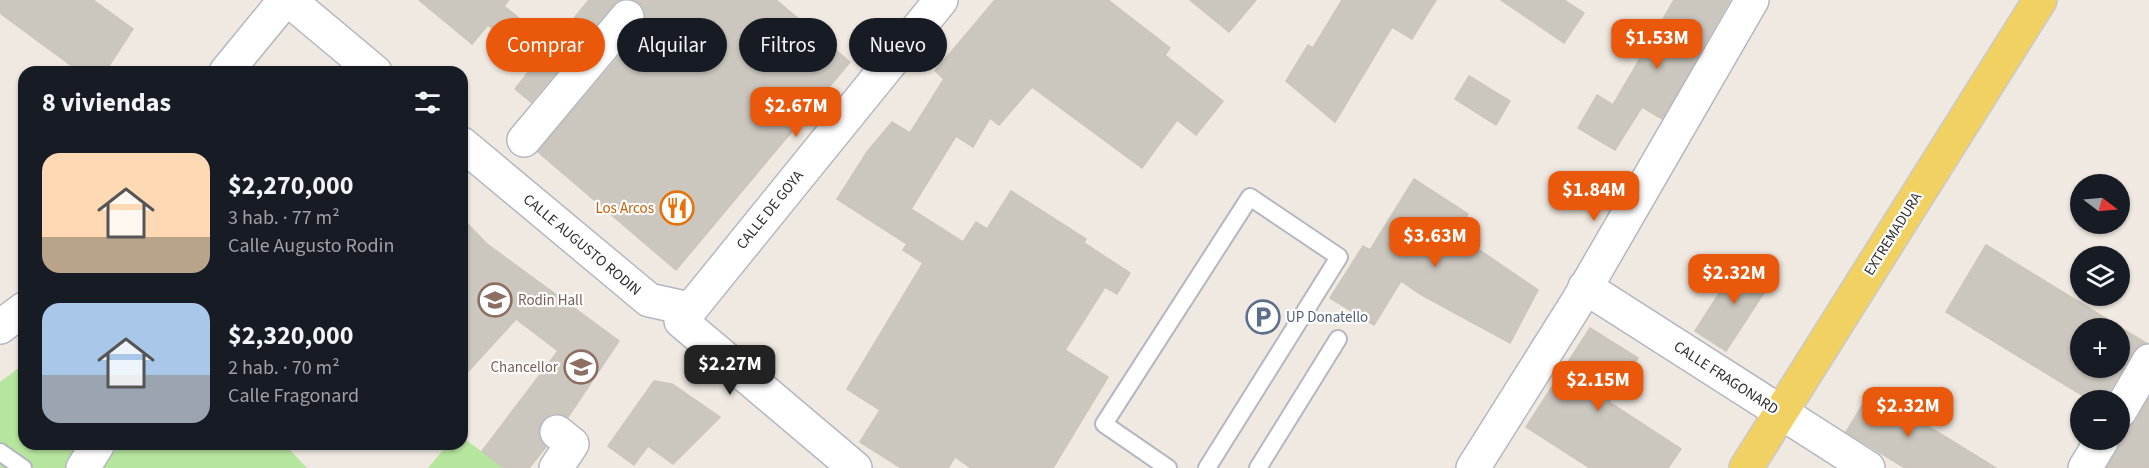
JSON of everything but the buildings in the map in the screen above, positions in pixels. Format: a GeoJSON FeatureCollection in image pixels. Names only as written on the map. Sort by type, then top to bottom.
{"type":"FeatureCollection","features":[{"type":"Feature","properties":{"kind":"main road","name":"EXTREMADURA"},"geometry":{"type":"LineString","coordinates":[[1746,468],[2040,0]]}},
{"type":"Feature","properties":{"kind":"street"},"geometry":{"type":"LineString","coordinates":[[231,66],[287,0],[368,66]]}},
{"type":"Feature","properties":{"kind":"street","name":"CALLE DE GOYA"},"geometry":{"type":"LineString","coordinates":[[690,309],[941,0]]}},
{"type":"Feature","properties":{"kind":"street"},"geometry":{"type":"LineString","coordinates":[[1473,468],[1585,287],[1752,0]]}},
{"type":"Feature","properties":{"kind":"street"},"geometry":{"type":"LineString","coordinates":[[524,140],[627,17]]}},
{"type":"Feature","properties":{"kind":"street","name":"CALLE AUGUSTO RODIN"},"geometry":{"type":"LineString","coordinates":[[468,149],[649,300],[690,309]]}},
{"type":"Feature","properties":{"kind":"street","name":"CALLE FRAGONARD"},"geometry":{"type":"LineString","coordinates":[[1585,287],[1868,468]]}},
{"type":"Feature","properties":{"kind":"street"},"geometry":{"type":"LineString","coordinates":[[690,309],[681,321],[855,468]]}},
{"type":"Feature","properties":{"kind":"street"},"geometry":{"type":"LineString","coordinates":[[0,327],[18,314]]}},
{"type":"Feature","properties":{"kind":"street"},"geometry":{"type":"LineString","coordinates":[[2130,394],[2149,362]]}},
{"type":"Feature","properties":{"kind":"street"},"geometry":{"type":"LineString","coordinates":[[556,468],[572,444],[557,432]]}},
{"type":"Feature","properties":{"kind":"street"},"geometry":{"type":"LineString","coordinates":[[83,468],[94,450]]}},
{"type":"Feature","properties":{"kind":"street"},"geometry":{"type":"LineString","coordinates":[[2085,468],[2096,450]]}},
{"type":"Feature","properties":{"kind":"lane"},"geometry":{"type":"LineString","coordinates":[[1168,468],[1104,424],[1250,197],[1339,257],[1207,468]]}},
{"type":"Feature","properties":{"kind":"lane"},"geometry":{"type":"LineString","coordinates":[[1258,468],[1338,339]]}},
{"type":"Feature","properties":{"kind":"lane"},"geometry":{"type":"LineString","coordinates":[[0,452],[23,468]]}},
{"type":"Feature","properties":{"kind":"green space"},"geometry":{"type":"Polygon","coordinates":[[[18,368],[18,450],[290,450],[307,468],[0,468],[0,382],[18,368]]]}},
{"type":"Feature","properties":{"kind":"green space"},"geometry":{"type":"Polygon","coordinates":[[[468,441],[504,468],[428,468],[443,450],[468,450],[468,441]]]}},
{"type":"Feature","properties":{"kind":"place","name":"Los Arcos"},"geometry":{"type":"Point","coordinates":[677,208]}},
{"type":"Feature","properties":{"kind":"place","name":"Rodin Hall"},"geometry":{"type":"Point","coordinates":[495,300]}},
{"type":"Feature","properties":{"kind":"place","name":"UP Donatello"},"geometry":{"type":"Point","coordinates":[1263,317]}},
{"type":"Feature","properties":{"kind":"place","name":"Chancellor"},"geometry":{"type":"Point","coordinates":[581,367]}}]}
